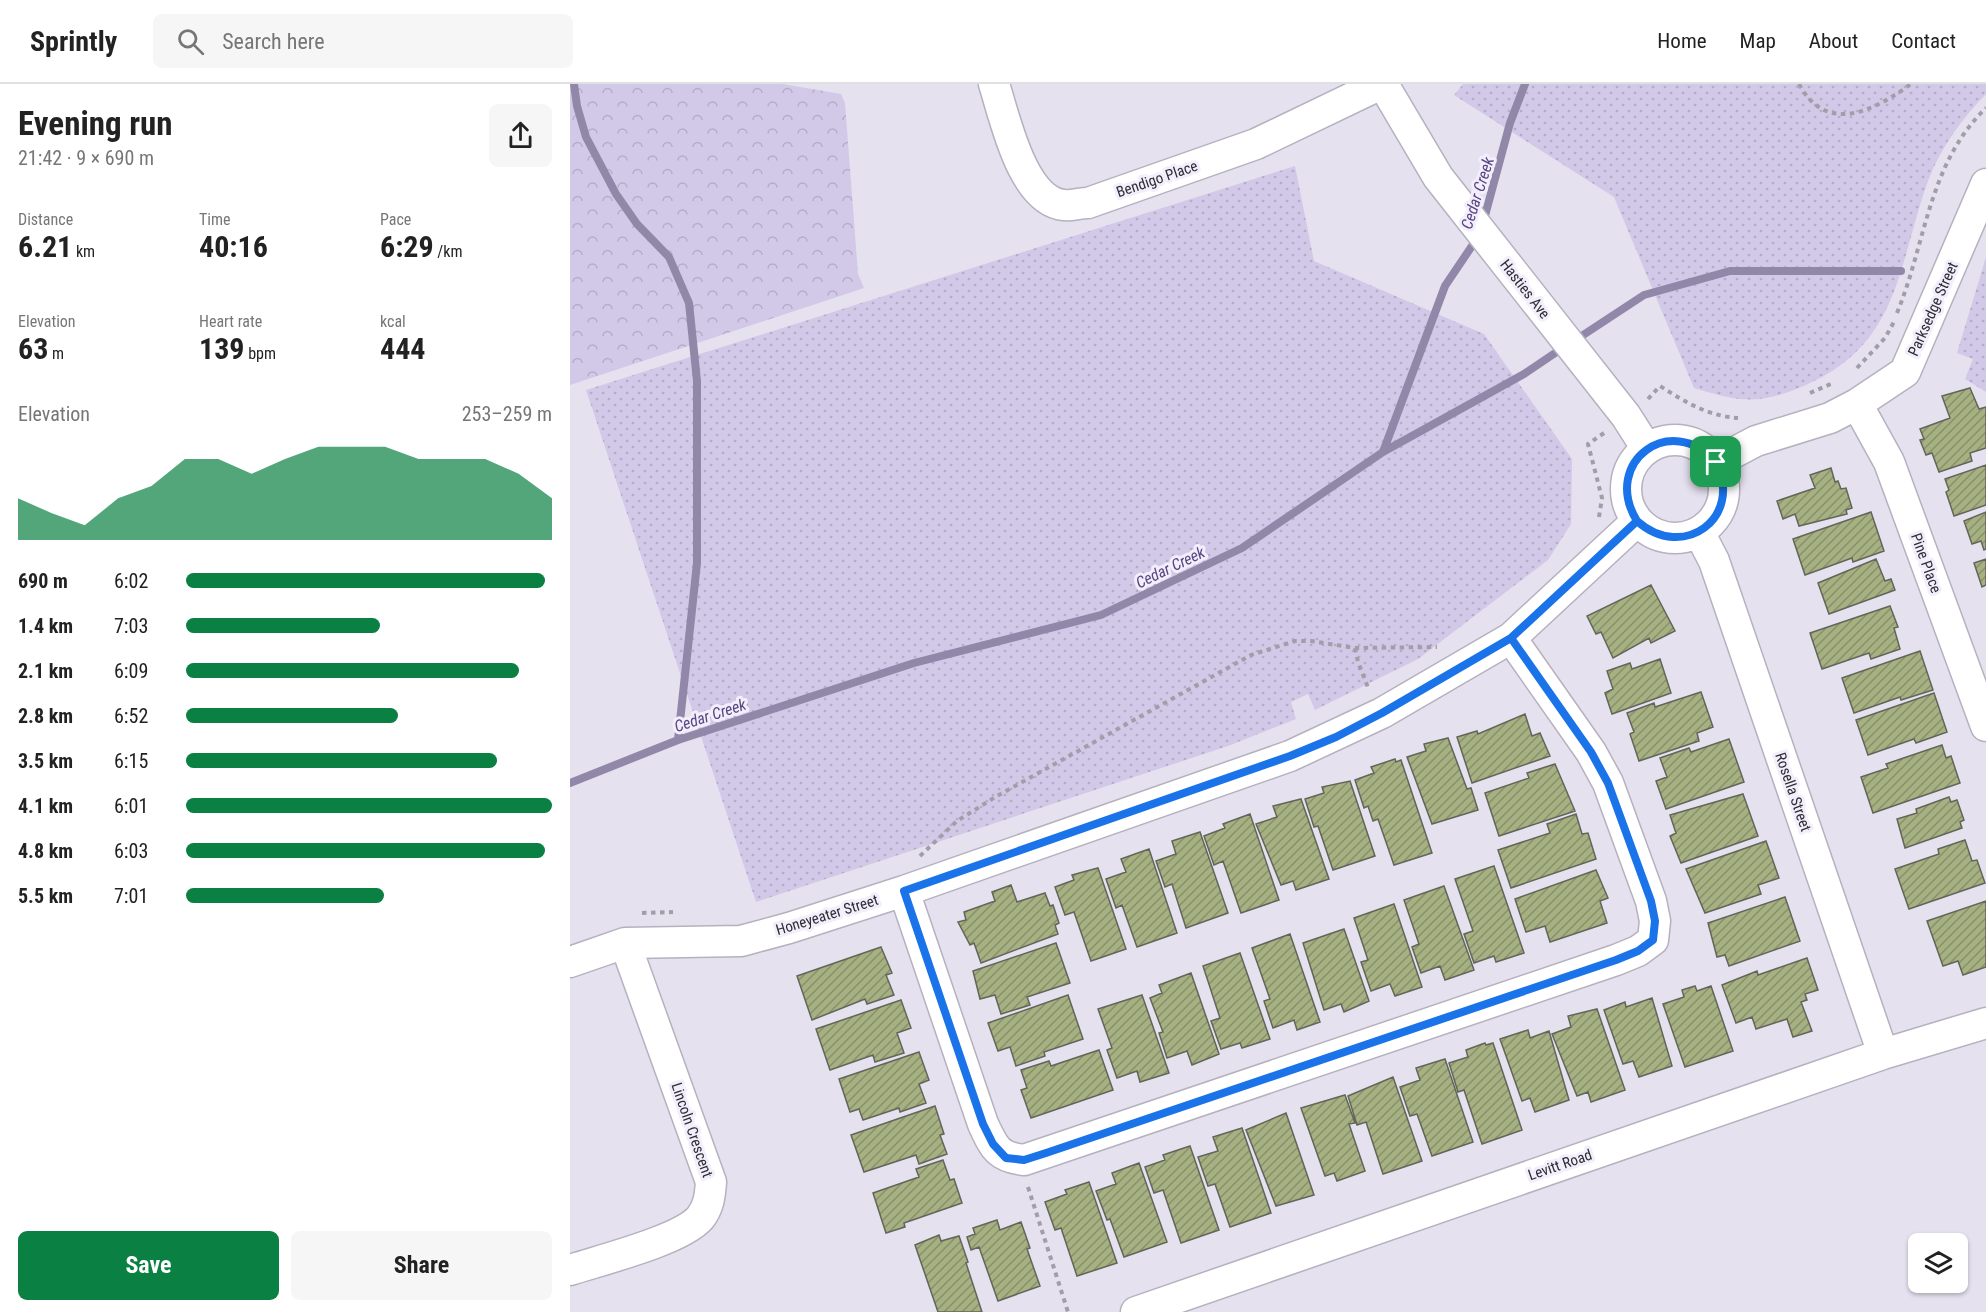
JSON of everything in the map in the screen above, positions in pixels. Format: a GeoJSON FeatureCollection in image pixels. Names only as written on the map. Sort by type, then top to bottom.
{"type":"FeatureCollection","features":[{"type":"Feature","properties":{"kind":"street","name":"Bendigo Place"},"geometry":{"type":"LineString","coordinates":[[994,84],[1027,178],[1048,200],[1064,205],[1088,203],[1256,144],[1382,84]]}},
{"type":"Feature","properties":{"kind":"street","name":"Hasties Ave"},"geometry":{"type":"LineString","coordinates":[[1382,84],[1438,177],[1626,416],[1647,450]]}},
{"type":"Feature","properties":{"kind":"street","name":"Parksedge Street"},"geometry":{"type":"LineString","coordinates":[[1716,462],[1756,441],[1830,417],[1857,404],[1905,372],[1986,184]]}},
{"type":"Feature","properties":{"kind":"street","name":"Pine Place"},"geometry":{"type":"LineString","coordinates":[[1857,404],[1889,462],[1986,726]]}},
{"type":"Feature","properties":{"kind":"street"},"geometry":{"type":"LineString","coordinates":[[1684,441],[1707,452],[1716,462],[1722,474],[1723,501],[1710,524],[1699,532],[1672,538],[1647,530],[1637,521],[1630,509],[1626,483],[1637,459],[1647,450],[1658,443],[1684,441]]}},
{"type":"Feature","properties":{"kind":"street","name":"Honeyeater Street"},"geometry":{"type":"LineString","coordinates":[[570,962],[625,943],[741,941],[904,891],[1290,756],[1382,713],[1511,638],[1637,521]]}},
{"type":"Feature","properties":{"kind":"street","name":"Rosella Street"},"geometry":{"type":"LineString","coordinates":[[1699,532],[1714,561],[1883,1054]]}},
{"type":"Feature","properties":{"kind":"street"},"geometry":{"type":"LineString","coordinates":[[904,891],[983,1124],[993,1144],[1006,1158],[1024,1160],[1638,951],[1653,940],[1655,921],[1651,901],[1608,783],[1591,752],[1511,638]]}},
{"type":"Feature","properties":{"kind":"street","name":"Lincoln Crescent"},"geometry":{"type":"LineString","coordinates":[[570,1270],[683,1231],[700,1217],[709,1201],[711,1182],[625,943]]}},
{"type":"Feature","properties":{"kind":"street","name":"Levitt Road"},"geometry":{"type":"LineString","coordinates":[[1136,1312],[1883,1054],[1986,1023]]}},
{"type":"Feature","properties":{"kind":"path"},"geometry":{"type":"LineString","coordinates":[[1799,84],[1814,105],[1828,112],[1848,114],[1869,111],[1911,84]]}},
{"type":"Feature","properties":{"kind":"path"},"geometry":{"type":"LineString","coordinates":[[1851,374],[1871,356],[1894,322],[1906,291],[1929,204],[1941,176],[1962,135],[1986,108]]}},
{"type":"Feature","properties":{"kind":"path"},"geometry":{"type":"LineString","coordinates":[[1808,394],[1840,379]]}},
{"type":"Feature","properties":{"kind":"path"},"geometry":{"type":"LineString","coordinates":[[1654,395],[1660,386],[1685,402],[1717,417],[1748,416]]}},
{"type":"Feature","properties":{"kind":"path"},"geometry":{"type":"LineString","coordinates":[[1596,524],[1602,498],[1588,444],[1598,437]]}},
{"type":"Feature","properties":{"kind":"path"},"geometry":{"type":"LineString","coordinates":[[919,856],[957,821],[997,796],[1251,655],[1295,641],[1311,640],[1355,648],[1447,646]]}},
{"type":"Feature","properties":{"kind":"path"},"geometry":{"type":"LineString","coordinates":[[1355,648],[1365,683],[1382,713]]}},
{"type":"Feature","properties":{"kind":"path"},"geometry":{"type":"LineString","coordinates":[[636,915],[647,911],[680,912]]}},
{"type":"Feature","properties":{"kind":"path"},"geometry":{"type":"LineString","coordinates":[[1024,1160],[1026,1181],[1068,1312]]}},
{"type":"Feature","properties":{"kind":"green space"},"geometry":{"type":"Polygon","coordinates":[[[570,84],[783,84],[841,94],[845,103],[858,274],[864,288],[570,385],[570,84]]]}},
{"type":"Feature","properties":{"kind":"green space"},"geometry":{"type":"Polygon","coordinates":[[[1463,84],[1986,84],[1986,94],[1960,124],[1939,157],[1928,181],[1891,298],[1878,324],[1861,347],[1838,367],[1808,384],[1777,396],[1751,400],[1725,397],[1694,388],[1614,197],[1454,95],[1463,84]]]}},
{"type":"Feature","properties":{"kind":"green space"},"geometry":{"type":"Polygon","coordinates":[[[1295,166],[1314,261],[1484,334],[1572,459],[1571,524],[1548,560],[1418,659],[1315,710],[1308,694],[1291,702],[1296,719],[1228,746],[756,902],[586,390],[1295,166]]]}},
{"type":"Feature","properties":{"kind":"green space"},"geometry":{"type":"Polygon","coordinates":[[[1986,257],[1986,392],[1965,379],[1973,359],[1957,353],[1986,257]]]}},
{"type":"Feature","properties":{"kind":"building"},"geometry":{"type":"Polygon","coordinates":[[[1970,388],[1979,409],[1986,407],[1986,448],[1970,453],[1972,461],[1939,472],[1932,453],[1926,455],[1920,440],[1924,439],[1920,429],[1950,418],[1942,396],[1970,388]]]}},
{"type":"Feature","properties":{"kind":"building"},"geometry":{"type":"Polygon","coordinates":[[[1986,465],[1986,505],[1954,516],[1946,492],[1949,490],[1945,479],[1986,465]]]}},
{"type":"Feature","properties":{"kind":"building"},"geometry":{"type":"Polygon","coordinates":[[[1831,468],[1835,482],[1838,481],[1841,489],[1846,488],[1852,508],[1846,510],[1847,514],[1799,526],[1795,514],[1783,519],[1777,501],[1815,488],[1810,475],[1831,468]]]}},
{"type":"Feature","properties":{"kind":"building"},"geometry":{"type":"Polygon","coordinates":[[[1871,512],[1884,551],[1853,562],[1852,558],[1805,575],[1793,539],[1871,512]]]}},
{"type":"Feature","properties":{"kind":"building"},"geometry":{"type":"Polygon","coordinates":[[[1986,512],[1986,549],[1984,550],[1981,541],[1972,544],[1964,521],[1986,512]]]}},
{"type":"Feature","properties":{"kind":"building"},"geometry":{"type":"Polygon","coordinates":[[[1876,559],[1885,581],[1891,579],[1895,590],[1829,614],[1818,583],[1876,559]]]}},
{"type":"Feature","properties":{"kind":"building"},"geometry":{"type":"Polygon","coordinates":[[[1986,559],[1986,585],[1982,587],[1974,563],[1986,559]]]}},
{"type":"Feature","properties":{"kind":"building"},"geometry":{"type":"Polygon","coordinates":[[[1651,585],[1675,631],[1651,643],[1649,638],[1613,658],[1601,632],[1596,634],[1587,616],[1651,585]]]}},
{"type":"Feature","properties":{"kind":"building"},"geometry":{"type":"Polygon","coordinates":[[[1890,606],[1898,627],[1894,628],[1900,649],[1871,659],[1869,653],[1822,669],[1810,633],[1890,606]]]}},
{"type":"Feature","properties":{"kind":"building"},"geometry":{"type":"Polygon","coordinates":[[[1920,651],[1933,690],[1901,700],[1900,697],[1854,713],[1842,678],[1920,651]]]}},
{"type":"Feature","properties":{"kind":"building"},"geometry":{"type":"Polygon","coordinates":[[[1660,659],[1671,693],[1612,714],[1605,693],[1613,689],[1607,671],[1630,663],[1632,669],[1660,659]]]}},
{"type":"Feature","properties":{"kind":"building"},"geometry":{"type":"Polygon","coordinates":[[[1701,692],[1713,727],[1697,733],[1699,741],[1639,761],[1630,734],[1634,732],[1627,713],[1654,703],[1655,707],[1701,692]]]}},
{"type":"Feature","properties":{"kind":"building"},"geometry":{"type":"Polygon","coordinates":[[[1934,693],[1947,732],[1916,743],[1914,739],[1868,755],[1856,720],[1934,693]]]}},
{"type":"Feature","properties":{"kind":"building"},"geometry":{"type":"Polygon","coordinates":[[[1525,714],[1532,736],[1540,733],[1550,756],[1472,783],[1457,737],[1477,731],[1478,734],[1525,714]]]}},
{"type":"Feature","properties":{"kind":"building"},"geometry":{"type":"Polygon","coordinates":[[[1448,738],[1467,789],[1471,788],[1478,810],[1432,824],[1407,757],[1426,751],[1424,744],[1448,738]]]}},
{"type":"Feature","properties":{"kind":"building"},"geometry":{"type":"Polygon","coordinates":[[[1729,739],[1744,782],[1666,809],[1656,781],[1667,777],[1660,758],[1689,748],[1691,752],[1729,739]]]}},
{"type":"Feature","properties":{"kind":"building"},"geometry":{"type":"Polygon","coordinates":[[[1942,745],[1946,758],[1951,756],[1960,783],[1873,813],[1861,777],[1888,768],[1886,764],[1942,745]]]}},
{"type":"Feature","properties":{"kind":"building"},"geometry":{"type":"Polygon","coordinates":[[[1395,759],[1396,762],[1401,760],[1432,853],[1394,865],[1378,819],[1373,821],[1368,806],[1364,808],[1355,780],[1374,773],[1371,767],[1395,759]]]}},
{"type":"Feature","properties":{"kind":"building"},"geometry":{"type":"Polygon","coordinates":[[[1555,764],[1575,811],[1499,836],[1485,793],[1529,778],[1527,773],[1555,764]]]}},
{"type":"Feature","properties":{"kind":"building"},"geometry":{"type":"Polygon","coordinates":[[[1350,781],[1375,856],[1333,870],[1318,826],[1314,827],[1305,799],[1324,793],[1322,787],[1350,781]]]}},
{"type":"Feature","properties":{"kind":"building"},"geometry":{"type":"Polygon","coordinates":[[[1743,794],[1758,836],[1681,863],[1670,836],[1676,833],[1670,815],[1743,794]]]}},
{"type":"Feature","properties":{"kind":"building"},"geometry":{"type":"Polygon","coordinates":[[[1949,797],[1951,802],[1957,800],[1964,820],[1960,822],[1962,828],[1905,848],[1897,819],[1917,813],[1916,809],[1949,797]]]}},
{"type":"Feature","properties":{"kind":"building"},"geometry":{"type":"Polygon","coordinates":[[[1301,799],[1329,879],[1296,890],[1293,881],[1281,885],[1256,824],[1277,817],[1273,806],[1301,799]]]}},
{"type":"Feature","properties":{"kind":"building"},"geometry":{"type":"Polygon","coordinates":[[[1250,814],[1279,900],[1241,913],[1223,861],[1214,865],[1204,836],[1225,828],[1223,824],[1250,814]]]}},
{"type":"Feature","properties":{"kind":"building"},"geometry":{"type":"Polygon","coordinates":[[[1576,814],[1582,834],[1588,833],[1596,859],[1511,888],[1498,850],[1550,833],[1547,824],[1576,814]]]}},
{"type":"Feature","properties":{"kind":"building"},"geometry":{"type":"Polygon","coordinates":[[[1200,832],[1228,913],[1186,928],[1172,884],[1165,887],[1156,861],[1176,854],[1172,841],[1200,832]]]}},
{"type":"Feature","properties":{"kind":"building"},"geometry":{"type":"Polygon","coordinates":[[[1965,840],[1972,861],[1977,860],[1985,883],[1909,909],[1895,869],[1939,854],[1938,849],[1965,840]]]}},
{"type":"Feature","properties":{"kind":"building"},"geometry":{"type":"Polygon","coordinates":[[[1766,841],[1779,878],[1758,885],[1761,894],[1705,913],[1686,869],[1766,841]]]}},
{"type":"Feature","properties":{"kind":"building"},"geometry":{"type":"Polygon","coordinates":[[[1149,849],[1177,933],[1137,947],[1122,905],[1116,908],[1106,879],[1126,872],[1121,859],[1149,849]]]}},
{"type":"Feature","properties":{"kind":"building"},"geometry":{"type":"Polygon","coordinates":[[[1494,866],[1524,953],[1496,962],[1494,956],[1474,963],[1464,934],[1473,931],[1455,879],[1494,866]]]}},
{"type":"Feature","properties":{"kind":"building"},"geometry":{"type":"Polygon","coordinates":[[[1098,868],[1126,949],[1091,961],[1074,912],[1065,915],[1055,887],[1074,880],[1072,875],[1098,868]]]}},
{"type":"Feature","properties":{"kind":"building"},"geometry":{"type":"Polygon","coordinates":[[[1596,870],[1608,898],[1600,901],[1607,923],[1550,942],[1545,926],[1526,932],[1515,899],[1596,870]]]}},
{"type":"Feature","properties":{"kind":"building"},"geometry":{"type":"Polygon","coordinates":[[[1011,885],[1017,902],[1045,893],[1050,906],[1053,905],[1059,923],[1055,925],[1058,934],[981,963],[974,943],[970,945],[958,922],[966,920],[964,912],[995,901],[992,892],[1011,885]]]}},
{"type":"Feature","properties":{"kind":"building"},"geometry":{"type":"Polygon","coordinates":[[[1444,886],[1474,970],[1445,980],[1440,966],[1421,973],[1412,947],[1419,944],[1404,900],[1444,886]]]}},
{"type":"Feature","properties":{"kind":"building"},"geometry":{"type":"Polygon","coordinates":[[[1785,897],[1800,941],[1729,966],[1725,955],[1717,957],[1708,923],[1785,897]]]}},
{"type":"Feature","properties":{"kind":"building"},"geometry":{"type":"Polygon","coordinates":[[[1986,901],[1986,967],[1963,975],[1958,961],[1943,966],[1927,921],[1986,901]]]}},
{"type":"Feature","properties":{"kind":"building"},"geometry":{"type":"Polygon","coordinates":[[[1394,904],[1422,987],[1395,996],[1390,984],[1371,991],[1361,962],[1368,960],[1354,918],[1394,904]]]}},
{"type":"Feature","properties":{"kind":"building"},"geometry":{"type":"Polygon","coordinates":[[[1344,929],[1369,1001],[1344,1012],[1341,1004],[1324,1010],[1303,943],[1344,929]]]}},
{"type":"Feature","properties":{"kind":"building"},"geometry":{"type":"Polygon","coordinates":[[[1290,934],[1320,1022],[1297,1030],[1294,1020],[1273,1028],[1264,1001],[1270,999],[1252,948],[1290,934]]]}},
{"type":"Feature","properties":{"kind":"building"},"geometry":{"type":"Polygon","coordinates":[[[1056,943],[1070,983],[1027,997],[1030,1005],[1001,1014],[995,995],[980,999],[973,971],[1056,943]]]}},
{"type":"Feature","properties":{"kind":"building"},"geometry":{"type":"Polygon","coordinates":[[[881,947],[892,973],[886,975],[894,995],[867,1004],[865,999],[812,1020],[797,976],[881,947]]]}},
{"type":"Feature","properties":{"kind":"building"},"geometry":{"type":"Polygon","coordinates":[[[1240,953],[1270,1039],[1242,1048],[1240,1043],[1221,1049],[1211,1021],[1220,1018],[1203,966],[1240,953]]]}},
{"type":"Feature","properties":{"kind":"building"},"geometry":{"type":"Polygon","coordinates":[[[1807,958],[1818,990],[1805,994],[1807,1000],[1801,1002],[1812,1031],[1793,1037],[1787,1019],[1756,1029],[1752,1017],[1736,1023],[1722,985],[1757,971],[1758,975],[1807,958]]]}},
{"type":"Feature","properties":{"kind":"building"},"geometry":{"type":"Polygon","coordinates":[[[1191,973],[1219,1054],[1192,1065],[1187,1051],[1167,1058],[1159,1033],[1163,1032],[1150,998],[1162,993],[1159,985],[1191,973]]]}},
{"type":"Feature","properties":{"kind":"building"},"geometry":{"type":"Polygon","coordinates":[[[1695,986],[1697,991],[1711,986],[1733,1051],[1685,1067],[1663,1004],[1684,997],[1682,990],[1695,986]]]}},
{"type":"Feature","properties":{"kind":"building"},"geometry":{"type":"Polygon","coordinates":[[[1068,995],[1083,1039],[1044,1052],[1045,1056],[1016,1066],[1010,1047],[998,1051],[988,1023],[1068,995]]]}},
{"type":"Feature","properties":{"kind":"building"},"geometry":{"type":"Polygon","coordinates":[[[1142,995],[1169,1073],[1140,1082],[1137,1071],[1117,1078],[1107,1050],[1112,1048],[1098,1009],[1142,995]]]}},
{"type":"Feature","properties":{"kind":"building"},"geometry":{"type":"Polygon","coordinates":[[[1652,998],[1672,1066],[1639,1077],[1633,1061],[1623,1064],[1604,1010],[1625,1002],[1626,1007],[1652,998]]]}},
{"type":"Feature","properties":{"kind":"building"},"geometry":{"type":"Polygon","coordinates":[[[901,1000],[911,1028],[897,1033],[904,1053],[875,1062],[873,1055],[830,1070],[816,1029],[901,1000]]]}},
{"type":"Feature","properties":{"kind":"building"},"geometry":{"type":"Polygon","coordinates":[[[1597,1009],[1625,1090],[1591,1102],[1588,1092],[1577,1096],[1552,1034],[1571,1027],[1568,1016],[1597,1009]]]}},
{"type":"Feature","properties":{"kind":"building"},"geometry":{"type":"Polygon","coordinates":[[[1528,1030],[1530,1038],[1549,1031],[1569,1100],[1535,1112],[1530,1098],[1522,1101],[1500,1039],[1528,1030]]]}},
{"type":"Feature","properties":{"kind":"building"},"geometry":{"type":"Polygon","coordinates":[[[1485,1043],[1486,1045],[1493,1043],[1522,1130],[1482,1144],[1464,1090],[1458,1092],[1449,1063],[1468,1057],[1466,1050],[1485,1043]]]}},
{"type":"Feature","properties":{"kind":"building"},"geometry":{"type":"Polygon","coordinates":[[[1099,1050],[1113,1090],[1031,1118],[1021,1090],[1027,1088],[1021,1070],[1049,1061],[1051,1066],[1099,1050]]]}},
{"type":"Feature","properties":{"kind":"building"},"geometry":{"type":"Polygon","coordinates":[[[919,1052],[929,1080],[919,1084],[926,1103],[900,1112],[899,1108],[863,1120],[859,1109],[850,1112],[839,1079],[919,1052]]]}},
{"type":"Feature","properties":{"kind":"building"},"geometry":{"type":"Polygon","coordinates":[[[1445,1059],[1473,1142],[1432,1156],[1417,1114],[1410,1116],[1400,1087],[1420,1080],[1416,1068],[1445,1059]]]}},
{"type":"Feature","properties":{"kind":"building"},"geometry":{"type":"Polygon","coordinates":[[[1393,1077],[1422,1161],[1383,1174],[1366,1122],[1357,1125],[1348,1096],[1393,1077]]]}},
{"type":"Feature","properties":{"kind":"building"},"geometry":{"type":"Polygon","coordinates":[[[1345,1095],[1355,1123],[1349,1124],[1365,1171],[1337,1181],[1334,1173],[1325,1176],[1301,1108],[1345,1095]]]}},
{"type":"Feature","properties":{"kind":"building"},"geometry":{"type":"Polygon","coordinates":[[[935,1106],[944,1134],[940,1135],[947,1154],[919,1164],[916,1155],[864,1172],[851,1135],[935,1106]]]}},
{"type":"Feature","properties":{"kind":"building"},"geometry":{"type":"Polygon","coordinates":[[[1286,1113],[1314,1195],[1276,1206],[1246,1130],[1286,1113]]]}},
{"type":"Feature","properties":{"kind":"building"},"geometry":{"type":"Polygon","coordinates":[[[1242,1128],[1271,1213],[1230,1227],[1215,1184],[1208,1186],[1198,1157],[1218,1151],[1213,1137],[1242,1128]]]}},
{"type":"Feature","properties":{"kind":"building"},"geometry":{"type":"Polygon","coordinates":[[[1190,1146],[1219,1230],[1181,1243],[1163,1190],[1154,1193],[1145,1167],[1165,1160],[1163,1155],[1190,1146]]]}},
{"type":"Feature","properties":{"kind":"building"},"geometry":{"type":"Polygon","coordinates":[[[943,1160],[950,1180],[954,1179],[962,1203],[904,1223],[905,1227],[886,1233],[873,1193],[919,1177],[916,1169],[943,1160]]]}},
{"type":"Feature","properties":{"kind":"building"},"geometry":{"type":"Polygon","coordinates":[[[1139,1163],[1167,1242],[1124,1257],[1110,1219],[1107,1220],[1096,1191],[1116,1184],[1112,1173],[1139,1163]]]}},
{"type":"Feature","properties":{"kind":"building"},"geometry":{"type":"Polygon","coordinates":[[[1089,1182],[1117,1263],[1077,1276],[1061,1228],[1055,1230],[1045,1202],[1067,1194],[1065,1190],[1089,1182]]]}},
{"type":"Feature","properties":{"kind":"building"},"geometry":{"type":"Polygon","coordinates":[[[997,1220],[1000,1230],[1021,1222],[1030,1248],[1027,1249],[1040,1286],[998,1301],[979,1247],[971,1250],[967,1237],[975,1234],[973,1228],[997,1220]]]}},
{"type":"Feature","properties":{"kind":"building"},"geometry":{"type":"Polygon","coordinates":[[[939,1235],[941,1241],[959,1236],[982,1312],[938,1312],[915,1245],[939,1235]]]}},
{"type":"Feature","properties":{"kind":"waterway"},"geometry":{"type":"LineString","coordinates":[[574,84],[577,106],[586,137],[616,194],[637,224],[669,257],[689,303],[697,381],[697,563],[678,740]]}},
{"type":"Feature","properties":{"kind":"waterway","name":"Cedar Creek"},"geometry":{"type":"LineString","coordinates":[[1483,223],[1510,123],[1525,84]]}},
{"type":"Feature","properties":{"kind":"waterway","name":"Cedar Creek"},"geometry":{"type":"LineString","coordinates":[[570,783],[678,740],[914,663],[1101,615],[1242,548],[1383,452],[1445,286],[1478,237]]}},
{"type":"Feature","properties":{"kind":"waterway"},"geometry":{"type":"LineString","coordinates":[[1574,341],[1644,295],[1730,271],[1901,271]]}},
{"type":"Feature","properties":{"kind":"waterway"},"geometry":{"type":"LineString","coordinates":[[1383,452],[1524,374],[1564,347]]}},
{"type":"Feature","properties":{"kind":"route"},"geometry":{"type":"LineString","coordinates":[[1716,462],[1707,452],[1684,441],[1658,443],[1647,450],[1637,459],[1626,483],[1626,496],[1637,521],[1551,603],[1511,638],[1382,713],[1336,737],[1290,756],[904,891],[983,1124],[993,1144],[1006,1158],[1024,1160],[1127,1126],[1616,960],[1638,951],[1653,940],[1655,921],[1651,901],[1608,783],[1591,752],[1511,638],[1637,521],[1647,530],[1659,536],[1672,538],[1686,537],[1710,524],[1723,501],[1722,474],[1716,462]]}}]}
